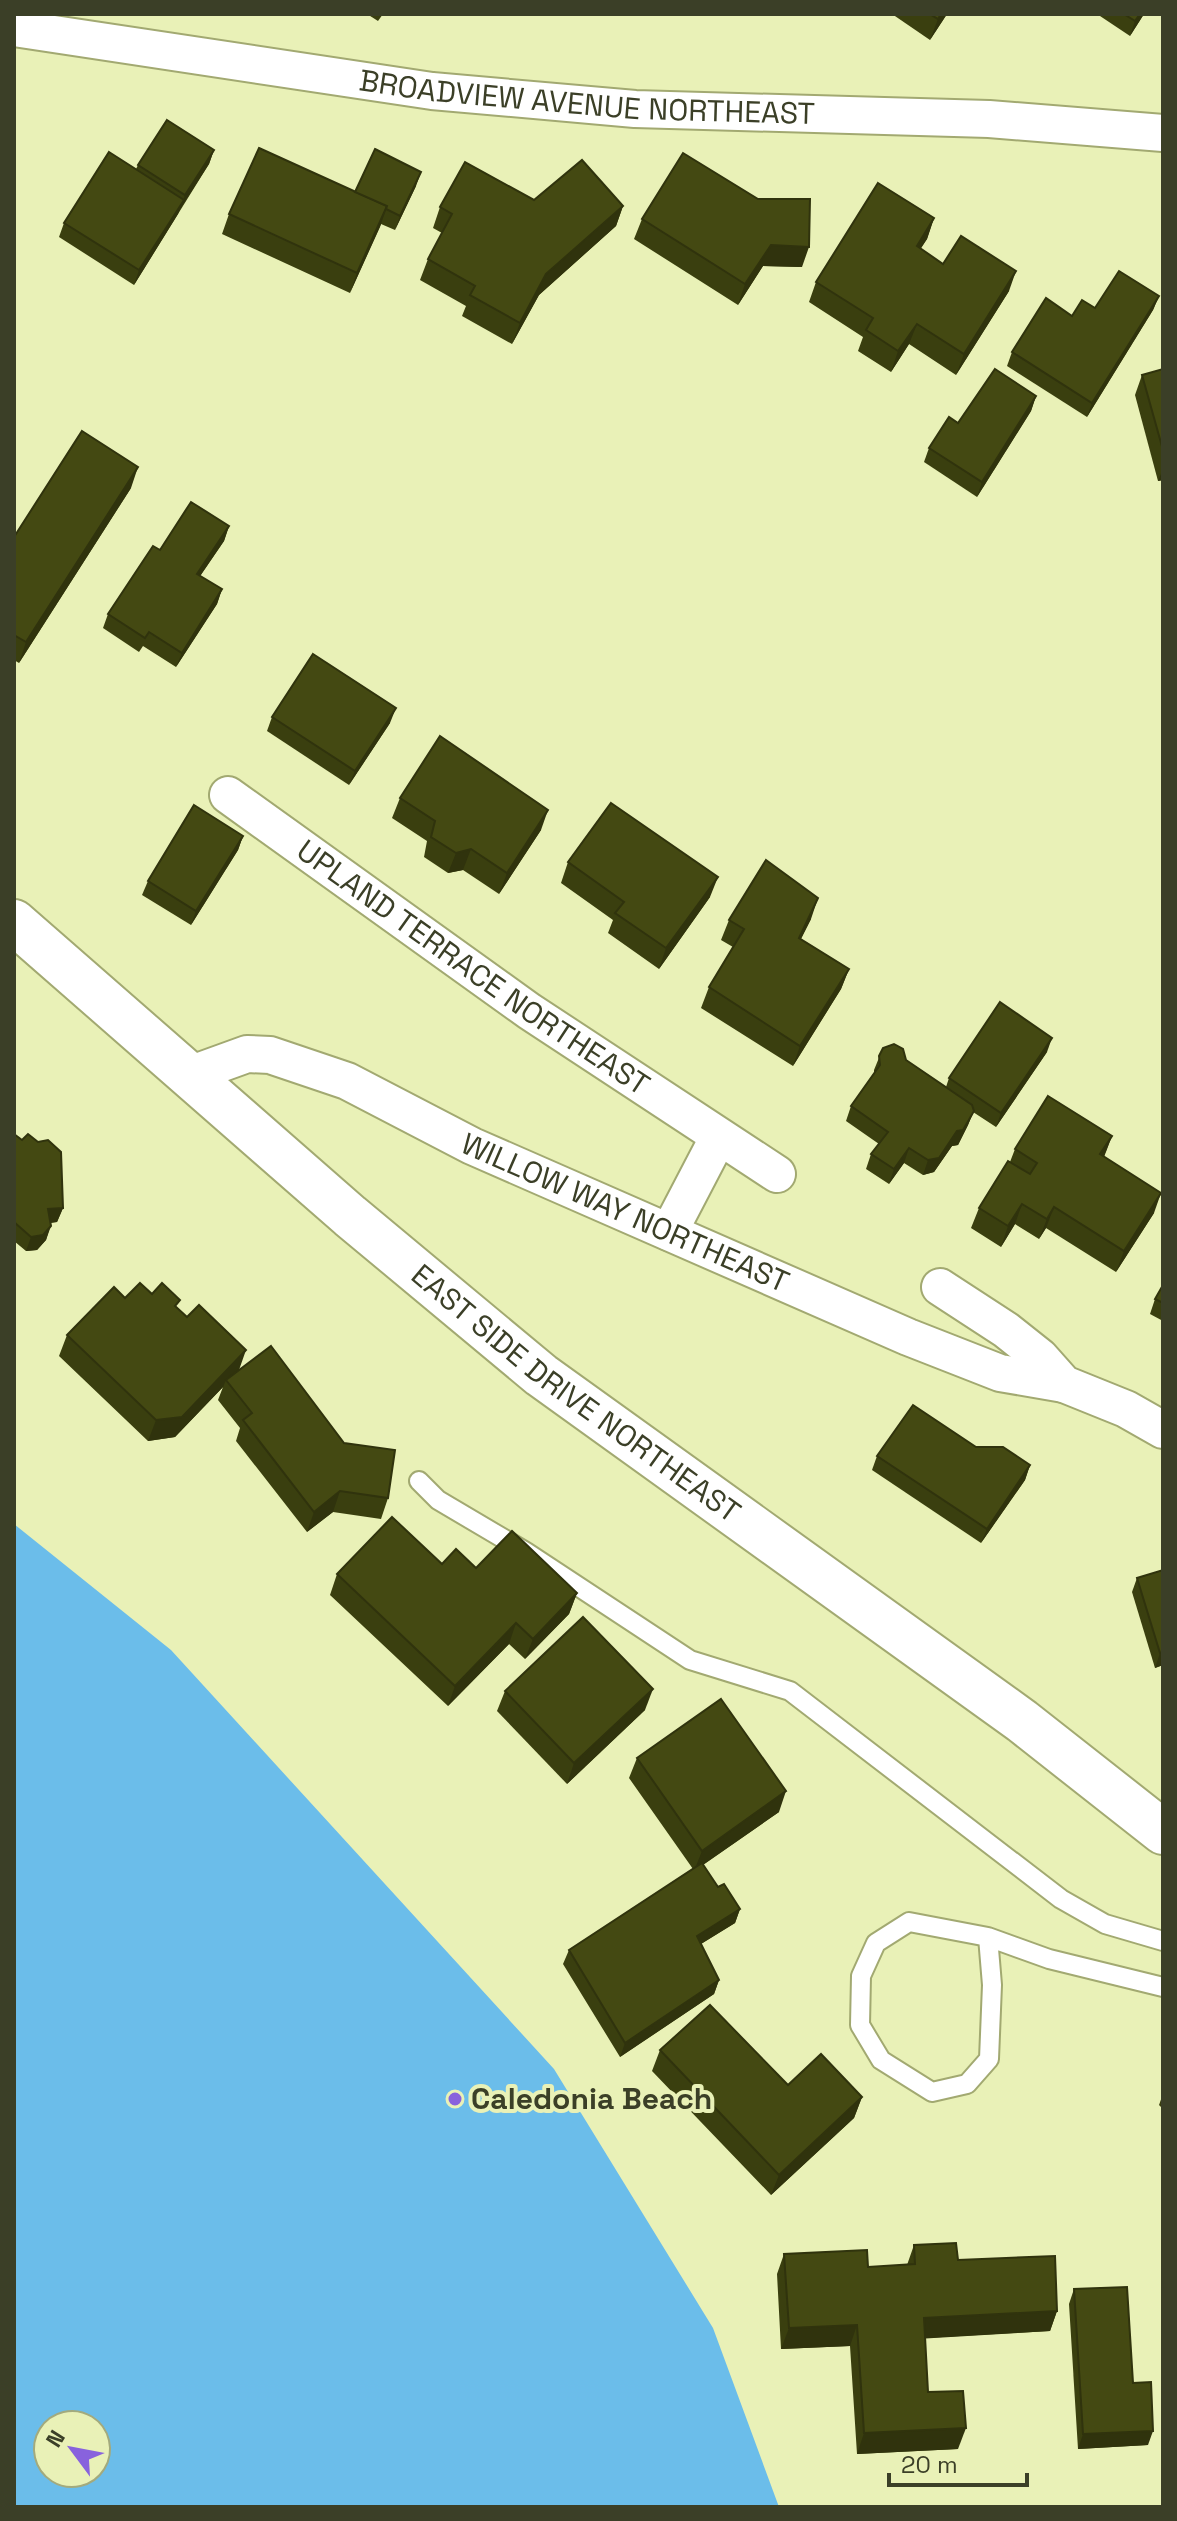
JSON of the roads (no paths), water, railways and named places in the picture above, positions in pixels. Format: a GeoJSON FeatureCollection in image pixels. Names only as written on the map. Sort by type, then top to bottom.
{"type":"FeatureCollection","features":[{"type":"Feature","properties":{"kind":"main road","name":"EAST SIDE DRIVE NORTHEAST"},"geometry":{"type":"LineString","coordinates":[[14,922],[350,1216],[541,1375],[1022,1721],[1163,1832]]}},
{"type":"Feature","properties":{"kind":"street","name":"BROADVIEW AVENUE NORTHEAST"},"geometry":{"type":"LineString","coordinates":[[39,25],[432,91],[635,109],[989,119],[1163,133]]}},
{"type":"Feature","properties":{"kind":"street","name":"UPLAND TERRACE NORTHEAST"},"geometry":{"type":"LineString","coordinates":[[228,795],[529,1011],[777,1174]]}},
{"type":"Feature","properties":{"kind":"street","name":"WILLOW WAY NORTHEAST"},"geometry":{"type":"LineString","coordinates":[[189,1075],[238,1056],[270,1055],[347,1081],[472,1146],[908,1337],[1000,1373],[1064,1384]]}},
{"type":"Feature","properties":{"kind":"street"},"geometry":{"type":"LineString","coordinates":[[669,1232],[718,1138]]}},
{"type":"Feature","properties":{"kind":"street"},"geometry":{"type":"LineString","coordinates":[[940,1287],[1006,1330],[1040,1357],[1064,1384],[1126,1409],[1163,1430]]}},
{"type":"Feature","properties":{"kind":"lane"},"geometry":{"type":"LineString","coordinates":[[419,1481],[438,1500],[526,1552],[690,1660],[790,1691],[1061,1899],[1105,1924],[1163,1941]]}},
{"type":"Feature","properties":{"kind":"lane"},"geometry":{"type":"LineString","coordinates":[[988,1937],[992,1985],[989,2059],[967,2084],[932,2092],[881,2060],[860,2025],[861,1976],[876,1943],[909,1922],[988,1937],[1049,1959],[1163,1987]]}},
{"type":"Feature","properties":{"kind":"water"},"geometry":{"type":"Polygon","coordinates":[[[14,1524],[171,1650],[554,2069],[713,2328],[779,2507],[14,2507],[14,1524]]]}},
{"type":"Feature","properties":{"kind":"place","name":"Caledonia Beach"},"geometry":{"type":"Point","coordinates":[455,2099]}}]}
